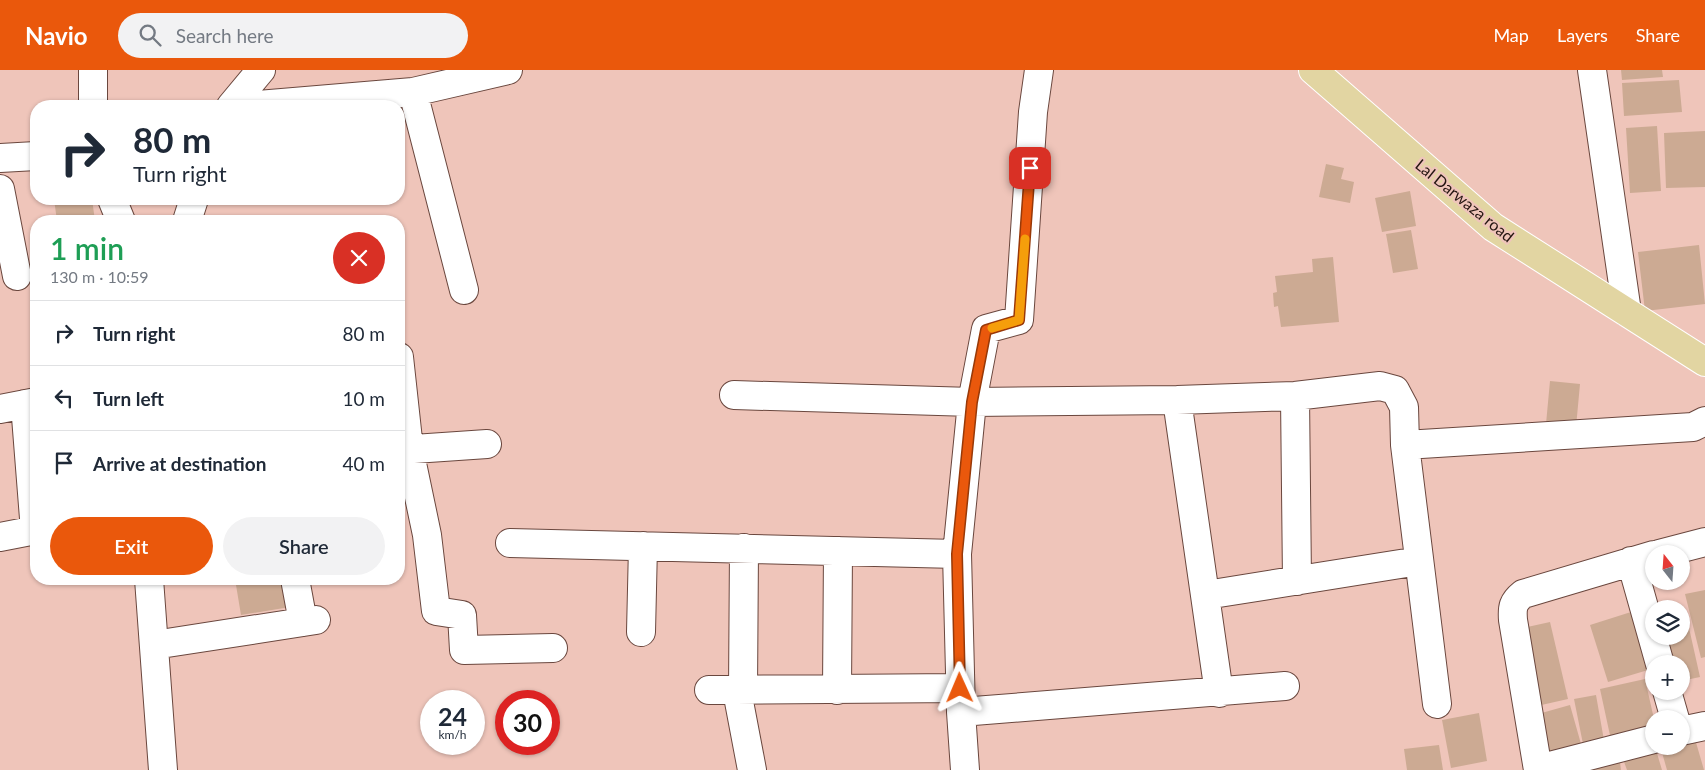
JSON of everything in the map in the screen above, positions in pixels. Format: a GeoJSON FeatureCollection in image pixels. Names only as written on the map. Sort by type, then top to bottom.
{"type":"FeatureCollection","features":[{"type":"Feature","properties":{"kind":"main road","name":"Lal Darwaza road"},"geometry":{"type":"LineString","coordinates":[[1313,70],[1493,227],[1705,362]]}},
{"type":"Feature","properties":{"kind":"street"},"geometry":{"type":"LineString","coordinates":[[93,70],[93,100]]}},
{"type":"Feature","properties":{"kind":"street"},"geometry":{"type":"LineString","coordinates":[[236,100],[261,70]]}},
{"type":"Feature","properties":{"kind":"street"},"geometry":{"type":"LineString","coordinates":[[318,100],[413,92],[508,70]]}},
{"type":"Feature","properties":{"kind":"street"},"geometry":{"type":"LineString","coordinates":[[964,770],[960,700],[957,554],[972,402],[986,330],[1019,320],[1033,112],[1039,70]]}},
{"type":"Feature","properties":{"kind":"street"},"geometry":{"type":"LineString","coordinates":[[1592,70],[1627,312]]}},
{"type":"Feature","properties":{"kind":"street"},"geometry":{"type":"LineString","coordinates":[[413,92],[464,290]]}},
{"type":"Feature","properties":{"kind":"street"},"geometry":{"type":"LineString","coordinates":[[0,158],[30,156]]}},
{"type":"Feature","properties":{"kind":"street"},"geometry":{"type":"LineString","coordinates":[[0,189],[17,276]]}},
{"type":"Feature","properties":{"kind":"street"},"geometry":{"type":"LineString","coordinates":[[734,395],[972,402],[1177,400],[1296,396],[1380,386],[1394,390],[1404,407],[1405,445],[1438,704]]}},
{"type":"Feature","properties":{"kind":"street"},"geometry":{"type":"LineString","coordinates":[[1296,396],[1297,581]]}},
{"type":"Feature","properties":{"kind":"street"},"geometry":{"type":"LineString","coordinates":[[1177,400],[1219,693]]}},
{"type":"Feature","properties":{"kind":"street"},"geometry":{"type":"LineString","coordinates":[[20,405],[30,483]]}},
{"type":"Feature","properties":{"kind":"street"},"geometry":{"type":"LineString","coordinates":[[1405,445],[1693,427],[1705,421]]}},
{"type":"Feature","properties":{"kind":"street"},"geometry":{"type":"LineString","coordinates":[[405,450],[487,444]]}},
{"type":"Feature","properties":{"kind":"street"},"geometry":{"type":"LineString","coordinates":[[405,454],[427,535],[436,611],[462,615],[464,650],[553,648]]}},
{"type":"Feature","properties":{"kind":"street"},"geometry":{"type":"LineString","coordinates":[[0,537],[30,531]]}},
{"type":"Feature","properties":{"kind":"street"},"geometry":{"type":"LineString","coordinates":[[1690,546],[1705,542]]}},
{"type":"Feature","properties":{"kind":"street"},"geometry":{"type":"LineString","coordinates":[[510,543],[957,554]]}},
{"type":"Feature","properties":{"kind":"street"},"geometry":{"type":"LineString","coordinates":[[641,632],[643,546]]}},
{"type":"Feature","properties":{"kind":"street"},"geometry":{"type":"LineString","coordinates":[[744,548],[740,691],[752,770]]}},
{"type":"Feature","properties":{"kind":"street"},"geometry":{"type":"LineString","coordinates":[[836,690],[838,551]]}},
{"type":"Feature","properties":{"kind":"street"},"geometry":{"type":"LineString","coordinates":[[1645,741],[1538,769],[1512,607],[1523,594],[1642,558],[1658,655]]}},
{"type":"Feature","properties":{"kind":"street"},"geometry":{"type":"LineString","coordinates":[[1206,595],[1419,561]]}},
{"type":"Feature","properties":{"kind":"street"},"geometry":{"type":"LineString","coordinates":[[149,585],[163,770]]}},
{"type":"Feature","properties":{"kind":"street"},"geometry":{"type":"LineString","coordinates":[[154,645],[310,621],[297,585]]}},
{"type":"Feature","properties":{"kind":"street"},"geometry":{"type":"LineString","coordinates":[[709,690],[836,690],[960,700],[1219,693],[1285,686]]}},
{"type":"Feature","properties":{"kind":"street"},"geometry":{"type":"LineString","coordinates":[[1690,729],[1705,726]]}},
{"type":"Feature","properties":{"kind":"building"},"geometry":{"type":"Polygon","coordinates":[[[1621,70],[1662,70],[1663,77],[1622,80],[1621,70]]]}},
{"type":"Feature","properties":{"kind":"building"},"geometry":{"type":"Polygon","coordinates":[[[1679,80],[1682,112],[1624,116],[1622,83],[1679,80]]]}},
{"type":"Feature","properties":{"kind":"building"},"geometry":{"type":"Polygon","coordinates":[[[1657,126],[1661,191],[1630,193],[1626,128],[1657,126]]]}},
{"type":"Feature","properties":{"kind":"building"},"geometry":{"type":"Polygon","coordinates":[[[1705,131],[1705,187],[1666,188],[1664,133],[1705,131]]]}},
{"type":"Feature","properties":{"kind":"building"},"geometry":{"type":"Polygon","coordinates":[[[1326,164],[1344,168],[1341,179],[1354,182],[1350,203],[1319,197],[1326,164]]]}},
{"type":"Feature","properties":{"kind":"building"},"geometry":{"type":"Polygon","coordinates":[[[1410,191],[1416,226],[1382,232],[1375,198],[1410,191]]]}},
{"type":"Feature","properties":{"kind":"building"},"geometry":{"type":"Polygon","coordinates":[[[55,205],[93,205],[94,215],[56,215],[55,205]]]}},
{"type":"Feature","properties":{"kind":"building"},"geometry":{"type":"Polygon","coordinates":[[[1411,230],[1418,269],[1393,273],[1386,234],[1411,230]]]}},
{"type":"Feature","properties":{"kind":"building"},"geometry":{"type":"Polygon","coordinates":[[[1699,245],[1705,304],[1645,311],[1638,252],[1699,245]]]}},
{"type":"Feature","properties":{"kind":"building"},"geometry":{"type":"Polygon","coordinates":[[[1333,257],[1339,322],[1281,327],[1278,306],[1274,307],[1273,293],[1277,292],[1275,276],[1313,272],[1312,259],[1333,257]]]}},
{"type":"Feature","properties":{"kind":"building"},"geometry":{"type":"Polygon","coordinates":[[[1550,381],[1580,384],[1576,427],[1546,424],[1550,381]]]}},
{"type":"Feature","properties":{"kind":"building"},"geometry":{"type":"Polygon","coordinates":[[[236,585],[286,585],[290,607],[241,615],[236,585]]]}},
{"type":"Feature","properties":{"kind":"building"},"geometry":{"type":"Polygon","coordinates":[[[1705,590],[1705,657],[1701,658],[1690,614],[1690,600],[1686,600],[1685,594],[1705,590]]]}},
{"type":"Feature","properties":{"kind":"building"},"geometry":{"type":"Polygon","coordinates":[[[1631,612],[1645,660],[1645,671],[1608,682],[1590,625],[1631,612]]]}},
{"type":"Feature","properties":{"kind":"building"},"geometry":{"type":"Polygon","coordinates":[[[1550,622],[1568,699],[1537,706],[1519,629],[1550,622]]]}},
{"type":"Feature","properties":{"kind":"building"},"geometry":{"type":"Polygon","coordinates":[[[1690,632],[1700,677],[1690,679],[1690,655],[1660,655],[1657,645],[1690,645],[1690,632]]]}},
{"type":"Feature","properties":{"kind":"building"},"geometry":{"type":"Polygon","coordinates":[[[1645,679],[1645,700],[1650,700],[1652,710],[1645,710],[1645,732],[1611,740],[1600,689],[1645,679]]]}},
{"type":"Feature","properties":{"kind":"building"},"geometry":{"type":"Polygon","coordinates":[[[1596,695],[1605,746],[1584,749],[1574,699],[1596,695]]]}},
{"type":"Feature","properties":{"kind":"building"},"geometry":{"type":"Polygon","coordinates":[[[1570,705],[1583,751],[1551,760],[1538,714],[1570,705]]]}},
{"type":"Feature","properties":{"kind":"building"},"geometry":{"type":"Polygon","coordinates":[[[1479,713],[1487,761],[1451,768],[1442,720],[1479,713]]]}},
{"type":"Feature","properties":{"kind":"building"},"geometry":{"type":"Polygon","coordinates":[[[1695,739],[1704,770],[1667,770],[1663,755],[1690,755],[1690,740],[1695,739]]]}},
{"type":"Feature","properties":{"kind":"building"},"geometry":{"type":"Polygon","coordinates":[[[1439,745],[1443,770],[1407,770],[1404,749],[1439,745]]]}},
{"type":"Feature","properties":{"kind":"building"},"geometry":{"type":"Polygon","coordinates":[[[1645,753],[1645,755],[1658,755],[1662,770],[1627,770],[1623,759],[1645,753]]]}},
{"type":"Feature","properties":{"kind":"building"},"geometry":{"type":"Polygon","coordinates":[[[1620,762],[1621,770],[1589,770],[1589,769],[1620,762]]]}},
{"type":"Feature","properties":{"kind":"slow traffic"},"geometry":{"type":"LineString","coordinates":[[992,328],[1019,320],[1025,239]]}},
{"type":"Feature","properties":{"kind":"route"},"geometry":{"type":"LineString","coordinates":[[960,688],[957,554],[972,402],[986,330],[1019,320],[1030,168]]}}]}
